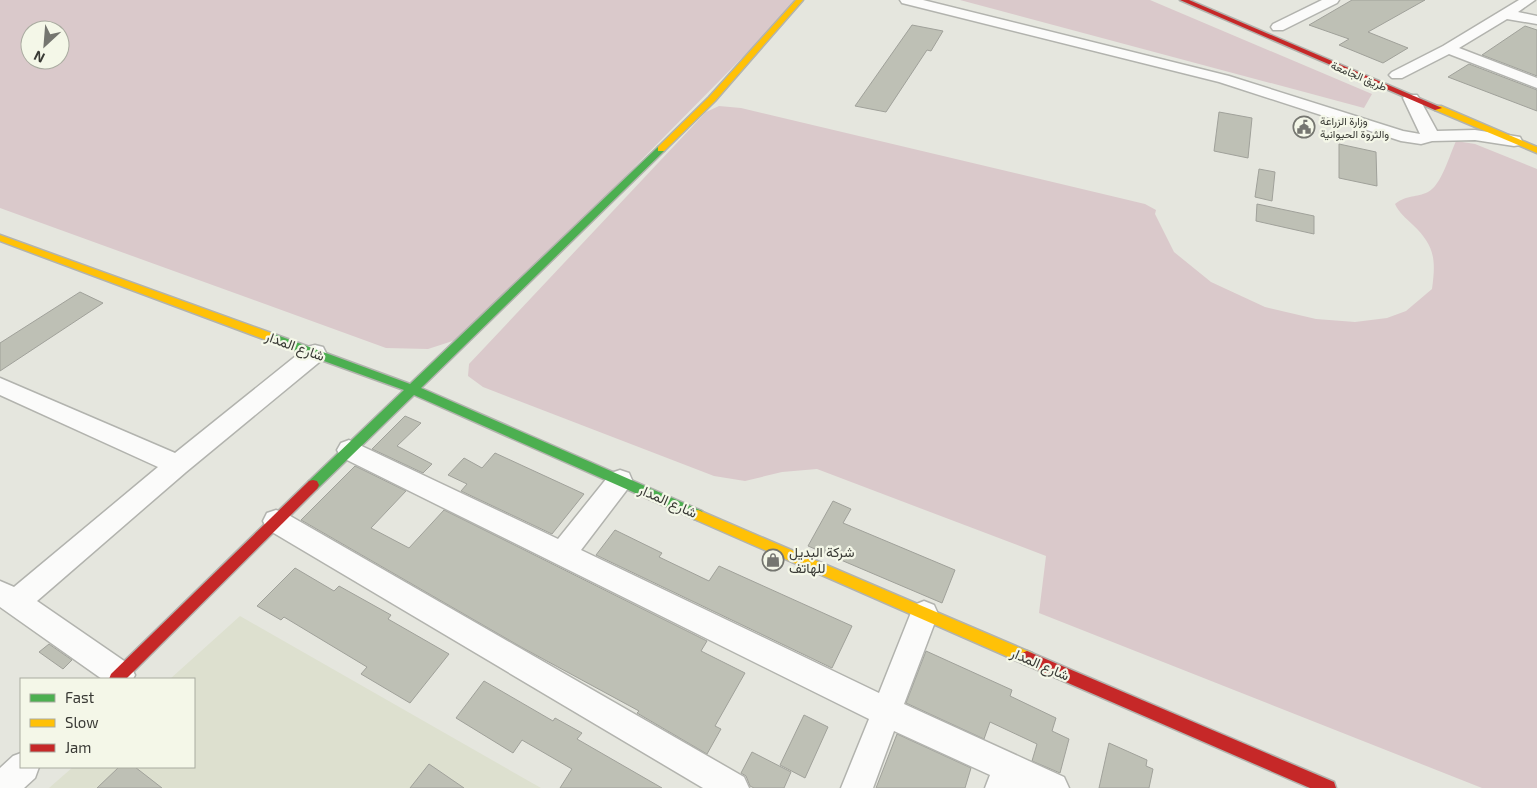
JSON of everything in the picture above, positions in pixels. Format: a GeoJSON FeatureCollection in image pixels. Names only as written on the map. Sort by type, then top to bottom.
{"type":"FeatureCollection","features":[{"type":"Feature","properties":{"kind":"main road"},"geometry":{"type":"LineString","coordinates":[[118,677],[276,521],[712,99],[800,0]]}},
{"type":"Feature","properties":{"kind":"main road","name":"طريق الجامعة"},"geometry":{"type":"LineString","coordinates":[[1183,0],[1413,90],[1537,150]]}},
{"type":"Feature","properties":{"kind":"main road"},"geometry":{"type":"LineString","coordinates":[[1274,26],[1297,35]]}},
{"type":"Feature","properties":{"kind":"main road","name":"طريق الجامعة"},"geometry":{"type":"LineString","coordinates":[[1393,74],[1413,90]]}},
{"type":"Feature","properties":{"kind":"main road","name":"شارع المدار"},"geometry":{"type":"LineString","coordinates":[[0,238],[412,389],[924,614],[1328,788]]}},
{"type":"Feature","properties":{"kind":"street"},"geometry":{"type":"LineString","coordinates":[[907,0],[1224,79],[1311,106],[1384,132],[1421,139],[1432,136],[1475,134],[1514,140]]}},
{"type":"Feature","properties":{"kind":"street"},"geometry":{"type":"LineString","coordinates":[[1274,26],[1332,0]]}},
{"type":"Feature","properties":{"kind":"street"},"geometry":{"type":"LineString","coordinates":[[1393,74],[1448,49],[1528,0]]}},
{"type":"Feature","properties":{"kind":"street"},"geometry":{"type":"LineString","coordinates":[[1505,14],[1537,20]]}},
{"type":"Feature","properties":{"kind":"street"},"geometry":{"type":"LineString","coordinates":[[1448,49],[1537,83]]}},
{"type":"Feature","properties":{"kind":"street"},"geometry":{"type":"LineString","coordinates":[[1413,90],[1432,136]]}},
{"type":"Feature","properties":{"kind":"street"},"geometry":{"type":"LineString","coordinates":[[118,677],[8,597],[177,465],[315,353]]}},
{"type":"Feature","properties":{"kind":"street"},"geometry":{"type":"LineString","coordinates":[[0,386],[177,465]]}},
{"type":"Feature","properties":{"kind":"street"},"geometry":{"type":"LineString","coordinates":[[349,450],[887,712],[1005,778],[1053,788]]}},
{"type":"Feature","properties":{"kind":"street"},"geometry":{"type":"LineString","coordinates":[[562,554],[620,480]]}},
{"type":"Feature","properties":{"kind":"street"},"geometry":{"type":"LineString","coordinates":[[276,521],[733,788]]}},
{"type":"Feature","properties":{"kind":"street"},"geometry":{"type":"LineString","coordinates":[[857,788],[924,614]]}},
{"type":"Feature","properties":{"kind":"street"},"geometry":{"type":"LineString","coordinates":[[1,788],[23,768]]}},
{"type":"Feature","properties":{"kind":"shaded area"},"geometry":{"type":"Polygon","coordinates":[[[0,0],[799,0],[468,336],[428,349],[386,348],[0,208],[0,0]]]}},
{"type":"Feature","properties":{"kind":"shaded area"},"geometry":{"type":"Polygon","coordinates":[[[960,0],[1150,0],[1372,94],[1364,108],[960,0]]]}},
{"type":"Feature","properties":{"kind":"shaded area"},"geometry":{"type":"Polygon","coordinates":[[[719,106],[741,108],[1145,204],[1156,210],[1155,214],[1174,252],[1211,282],[1265,307],[1316,319],[1355,322],[1387,318],[1406,311],[1432,289],[1434,262],[1430,247],[1395,204],[1433,189],[1445,169],[1456,141],[1475,144],[1537,169],[1537,788],[1482,788],[1039,613],[1046,556],[817,469],[782,472],[745,481],[714,476],[483,387],[468,376],[469,364],[706,112],[719,106]]]}},
{"type":"Feature","properties":{"kind":"shaded area"},"geometry":{"type":"Polygon","coordinates":[[[240,616],[541,788],[49,788],[72,768],[195,768],[195,678],[171,678],[240,616]]]}},
{"type":"Feature","properties":{"kind":"building"},"geometry":{"type":"Polygon","coordinates":[[[1352,0],[1425,0],[1368,32],[1408,48],[1383,63],[1339,45],[1349,39],[1309,25],[1352,0]]]}},
{"type":"Feature","properties":{"kind":"building"},"geometry":{"type":"Polygon","coordinates":[[[912,25],[943,31],[931,51],[927,50],[886,112],[855,106],[912,25]]]}},
{"type":"Feature","properties":{"kind":"building"},"geometry":{"type":"Polygon","coordinates":[[[1525,26],[1537,30],[1537,76],[1482,55],[1525,26]]]}},
{"type":"Feature","properties":{"kind":"building"},"geometry":{"type":"Polygon","coordinates":[[[1469,64],[1537,90],[1537,111],[1448,77],[1469,64]]]}},
{"type":"Feature","properties":{"kind":"building"},"geometry":{"type":"Polygon","coordinates":[[[1219,112],[1252,118],[1248,158],[1214,151],[1219,112]]]}},
{"type":"Feature","properties":{"kind":"building"},"geometry":{"type":"Polygon","coordinates":[[[1339,144],[1376,152],[1377,186],[1339,178],[1339,144]]]}},
{"type":"Feature","properties":{"kind":"building"},"geometry":{"type":"Polygon","coordinates":[[[1259,169],[1275,172],[1272,201],[1255,197],[1259,169]]]}},
{"type":"Feature","properties":{"kind":"building"},"geometry":{"type":"Polygon","coordinates":[[[1257,204],[1314,216],[1314,234],[1256,221],[1257,204]]]}},
{"type":"Feature","properties":{"kind":"building"},"geometry":{"type":"Polygon","coordinates":[[[80,292],[103,303],[0,371],[0,343],[80,292]]]}},
{"type":"Feature","properties":{"kind":"building"},"geometry":{"type":"Polygon","coordinates":[[[405,416],[421,423],[397,446],[432,464],[423,473],[372,449],[405,416]]]}},
{"type":"Feature","properties":{"kind":"building"},"geometry":{"type":"Polygon","coordinates":[[[495,453],[584,494],[552,534],[461,491],[467,484],[448,475],[464,458],[482,468],[495,453]]]}},
{"type":"Feature","properties":{"kind":"building"},"geometry":{"type":"Polygon","coordinates":[[[355,466],[406,491],[371,528],[409,548],[444,510],[707,641],[701,651],[745,673],[715,726],[721,729],[707,754],[637,713],[639,711],[521,647],[301,520],[355,466]]]}},
{"type":"Feature","properties":{"kind":"building"},"geometry":{"type":"Polygon","coordinates":[[[833,501],[851,509],[843,523],[955,570],[942,603],[808,546],[833,501]]]}},
{"type":"Feature","properties":{"kind":"building"},"geometry":{"type":"Polygon","coordinates":[[[615,530],[662,553],[659,557],[709,581],[719,566],[852,626],[832,668],[596,555],[615,530]]]}},
{"type":"Feature","properties":{"kind":"building"},"geometry":{"type":"Polygon","coordinates":[[[295,568],[334,591],[339,586],[391,615],[388,619],[449,654],[410,703],[361,674],[367,667],[284,617],[281,620],[257,606],[295,568]]]}},
{"type":"Feature","properties":{"kind":"building"},"geometry":{"type":"Polygon","coordinates":[[[49,644],[72,660],[63,669],[39,652],[49,644]]]}},
{"type":"Feature","properties":{"kind":"building"},"geometry":{"type":"Polygon","coordinates":[[[926,651],[1012,690],[1010,696],[1056,718],[1052,731],[1069,739],[1060,773],[1032,761],[1037,744],[990,722],[984,739],[906,703],[926,651]]]}},
{"type":"Feature","properties":{"kind":"building"},"geometry":{"type":"Polygon","coordinates":[[[484,681],[553,721],[555,718],[582,733],[577,739],[662,788],[560,788],[572,769],[522,740],[513,753],[456,718],[484,681]]]}},
{"type":"Feature","properties":{"kind":"building"},"geometry":{"type":"Polygon","coordinates":[[[804,715],[828,727],[805,778],[780,765],[804,715]]]}},
{"type":"Feature","properties":{"kind":"building"},"geometry":{"type":"Polygon","coordinates":[[[897,734],[971,768],[965,788],[876,788],[897,734]]]}},
{"type":"Feature","properties":{"kind":"building"},"geometry":{"type":"Polygon","coordinates":[[[1109,743],[1147,760],[1146,766],[1153,769],[1149,788],[1099,788],[1109,743]]]}},
{"type":"Feature","properties":{"kind":"building"},"geometry":{"type":"Polygon","coordinates":[[[752,752],[791,772],[784,788],[754,788],[750,786],[746,776],[741,773],[752,752]]]}},
{"type":"Feature","properties":{"kind":"building"},"geometry":{"type":"Polygon","coordinates":[[[429,764],[464,788],[410,788],[429,764]]]}},
{"type":"Feature","properties":{"kind":"building"},"geometry":{"type":"Polygon","coordinates":[[[118,768],[136,768],[162,788],[97,788],[118,768]]]}},
{"type":"Feature","properties":{"kind":"traffic: fast"},"geometry":{"type":"LineString","coordinates":[[313,485],[661,149]]}},
{"type":"Feature","properties":{"kind":"traffic: fast"},"geometry":{"type":"LineString","coordinates":[[270,337],[412,389],[698,515]]}},
{"type":"Feature","properties":{"kind":"traffic: slow"},"geometry":{"type":"LineString","coordinates":[[661,149],[712,99],[800,0]]}},
{"type":"Feature","properties":{"kind":"traffic: slow"},"geometry":{"type":"LineString","coordinates":[[1438,108],[1537,150]]}},
{"type":"Feature","properties":{"kind":"traffic: slow"},"geometry":{"type":"LineString","coordinates":[[0,238],[270,337]]}},
{"type":"Feature","properties":{"kind":"traffic: slow"},"geometry":{"type":"LineString","coordinates":[[698,515],[1027,658]]}},
{"type":"Feature","properties":{"kind":"traffic: jam"},"geometry":{"type":"LineString","coordinates":[[1183,0],[1438,108]]}},
{"type":"Feature","properties":{"kind":"traffic: jam"},"geometry":{"type":"LineString","coordinates":[[117,678],[313,485]]}},
{"type":"Feature","properties":{"kind":"traffic: jam"},"geometry":{"type":"LineString","coordinates":[[1027,658],[1328,788]]}},
{"type":"Feature","properties":{"kind":"place","name":"وزارة الزراعة والثروة الحيوانية"},"geometry":{"type":"Point","coordinates":[1304,127]}},
{"type":"Feature","properties":{"kind":"place","name":"شركة البديل للهاتف"},"geometry":{"type":"Point","coordinates":[773,560]}}]}
